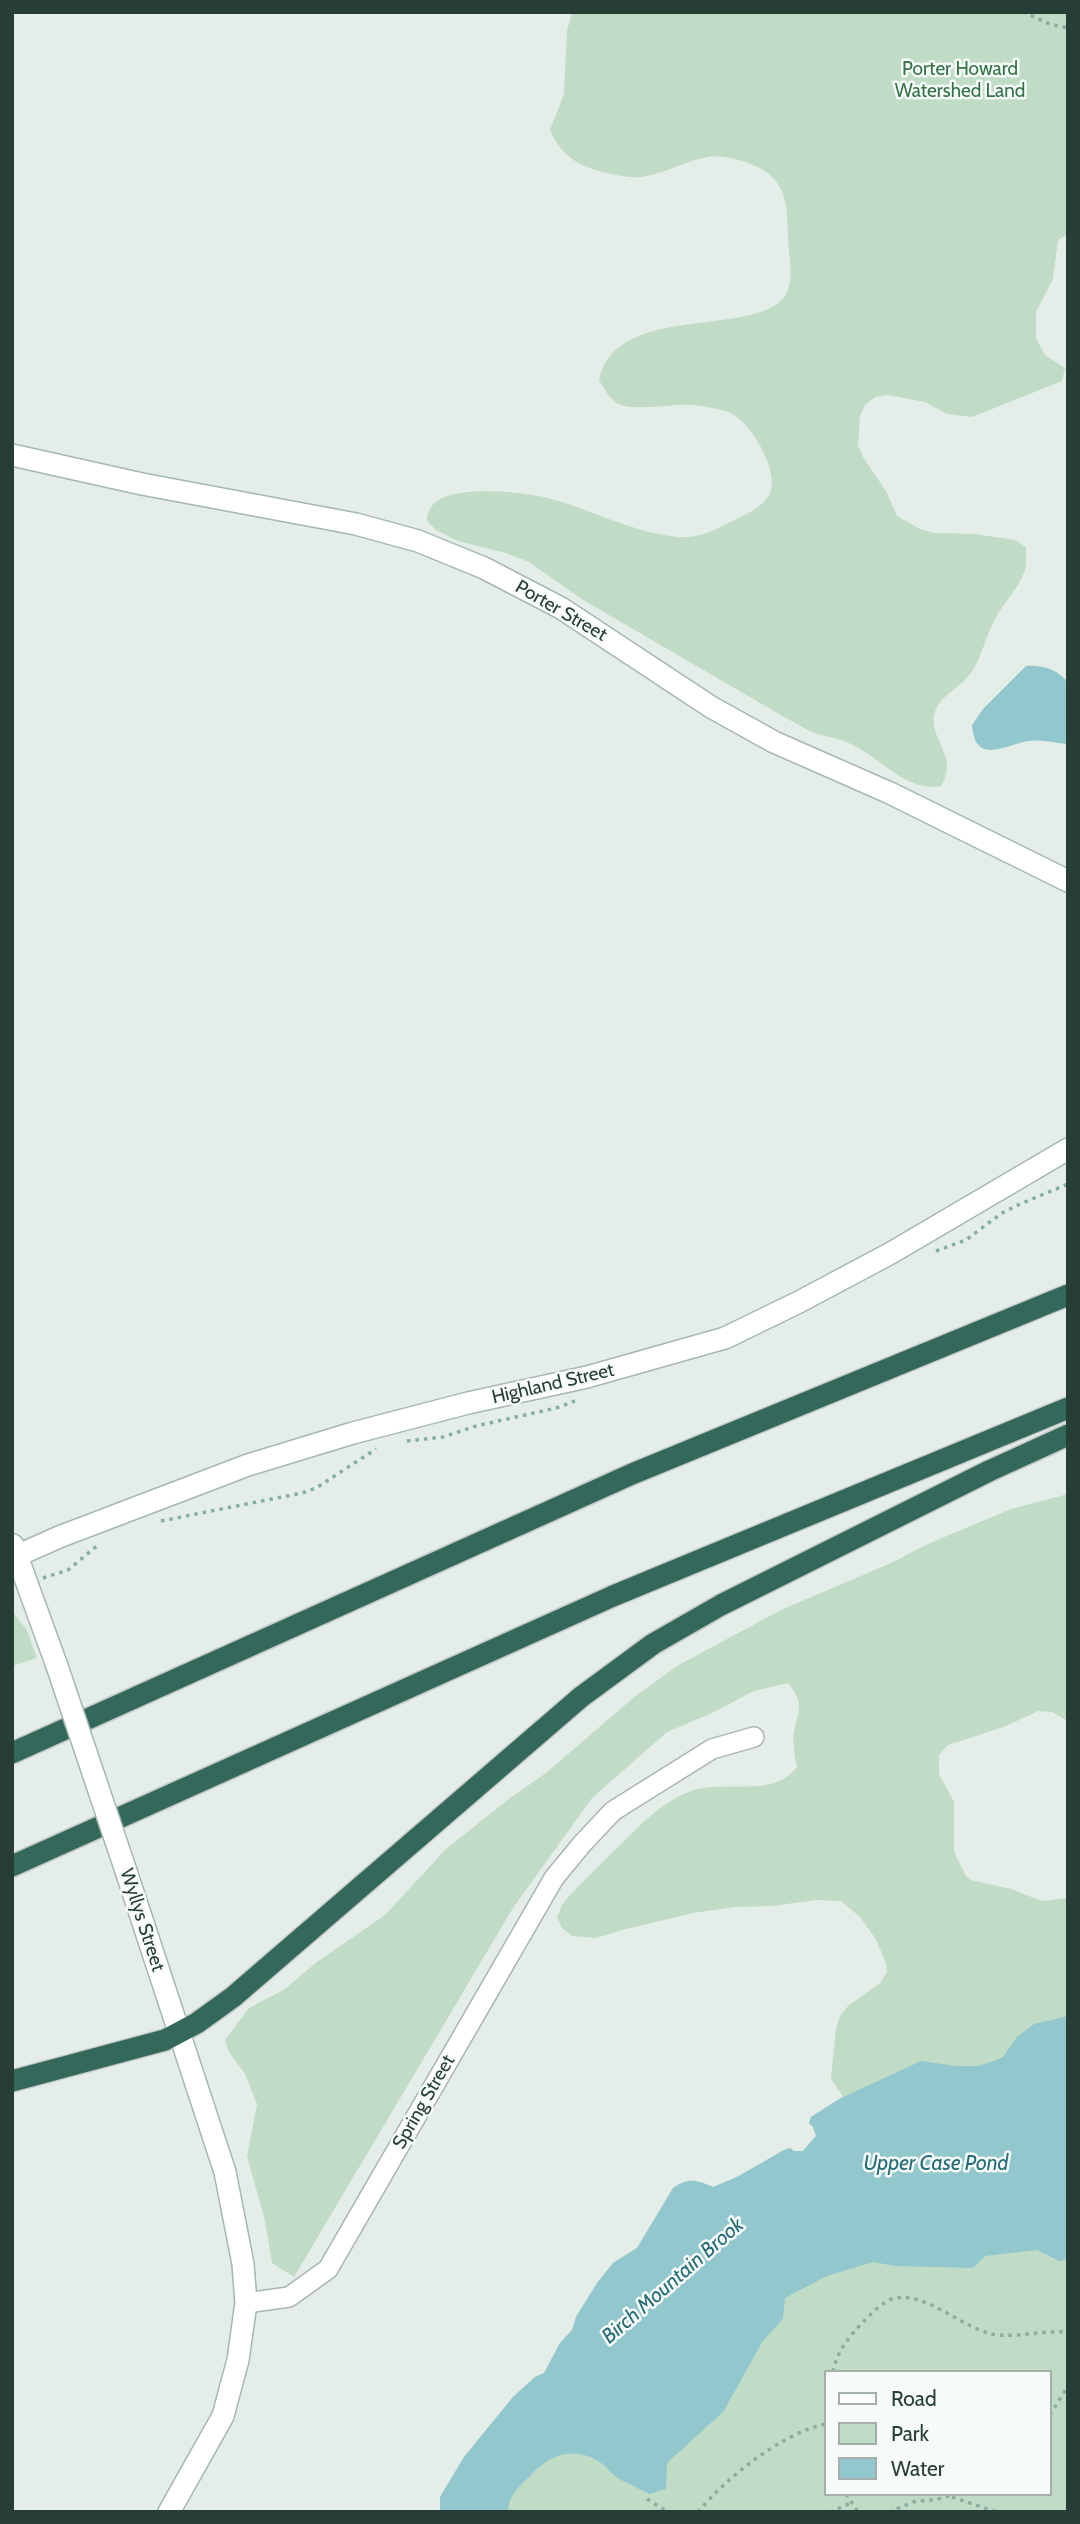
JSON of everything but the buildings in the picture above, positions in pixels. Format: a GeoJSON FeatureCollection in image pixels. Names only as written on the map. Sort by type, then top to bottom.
{"type":"FeatureCollection","features":[{"type":"Feature","properties":{"kind":"highway"},"geometry":{"type":"LineString","coordinates":[[12,1753],[632,1474],[1068,1295]]}},
{"type":"Feature","properties":{"kind":"highway"},"geometry":{"type":"LineString","coordinates":[[12,1866],[613,1596],[1068,1408]]}},
{"type":"Feature","properties":{"kind":"highway"},"geometry":{"type":"LineString","coordinates":[[12,2081],[149,2046],[180,2033],[233,1997],[551,1721],[631,1659],[673,1631],[721,1605],[989,1471],[1068,1435]]}},
{"type":"Feature","properties":{"kind":"street","name":"Porter Street"},"geometry":{"type":"LineString","coordinates":[[12,455],[142,484],[356,524],[418,541],[484,568],[561,608],[711,707],[774,742],[890,793],[1068,881]]}},
{"type":"Feature","properties":{"kind":"street","name":"Highland Street"},"geometry":{"type":"LineString","coordinates":[[14,1552],[248,1465],[353,1433],[468,1403],[587,1377],[725,1338],[891,1253],[1068,1149]]}},
{"type":"Feature","properties":{"kind":"street","name":"Wyllys Street"},"geometry":{"type":"LineString","coordinates":[[14,1552],[57,1666],[225,2172],[243,2264],[246,2303]]}},
{"type":"Feature","properties":{"kind":"street","name":"Spring Street"},"geometry":{"type":"LineString","coordinates":[[246,2303],[289,2297],[328,2269],[554,1878],[582,1844],[613,1811],[712,1749],[754,1737]]}},
{"type":"Feature","properties":{"kind":"street"},"geometry":{"type":"LineString","coordinates":[[169,2512],[223,2416],[239,2360],[246,2303]]}},
{"type":"Feature","properties":{"kind":"path"},"geometry":{"type":"LineString","coordinates":[[1023,12],[1050,24],[1068,28]]}},
{"type":"Feature","properties":{"kind":"path"},"geometry":{"type":"LineString","coordinates":[[833,2370],[835,2358],[848,2338],[890,2299],[910,2296],[964,2324],[996,2335],[1068,2332]]}},
{"type":"Feature","properties":{"kind":"path"},"geometry":{"type":"LineString","coordinates":[[1052,2413],[1068,2386]]}},
{"type":"Feature","properties":{"kind":"path"},"geometry":{"type":"LineString","coordinates":[[698,2512],[739,2470],[767,2451],[824,2424]]}},
{"type":"Feature","properties":{"kind":"path"},"geometry":{"type":"LineString","coordinates":[[847,2496],[858,2512]]}},
{"type":"Feature","properties":{"kind":"path"},"geometry":{"type":"LineString","coordinates":[[889,2512],[916,2501],[949,2496]]}},
{"type":"Feature","properties":{"kind":"path"},"geometry":{"type":"LineString","coordinates":[[955,2496],[997,2512]]}},
{"type":"Feature","properties":{"kind":"path"},"geometry":{"type":"LineString","coordinates":[[647,2499],[668,2512]]}},
{"type":"Feature","properties":{"kind":"path"},"geometry":{"type":"LineString","coordinates":[[830,2512],[851,2502]]}},
{"type":"Feature","properties":{"kind":"green space","name":"Porter Howard Watershed Land"},"geometry":{"type":"Polygon","coordinates":[[[572,12],[1068,12],[1068,234],[1058,240],[1053,279],[1036,312],[1036,338],[1045,355],[1065,368],[1062,381],[972,417],[947,414],[925,402],[888,395],[875,397],[865,405],[860,416],[858,445],[886,491],[897,516],[920,529],[934,533],[974,534],[1015,540],[1026,547],[1024,573],[995,619],[974,668],[936,709],[935,728],[947,765],[941,786],[929,787],[905,779],[851,744],[808,730],[583,600],[529,562],[506,553],[458,541],[436,530],[427,521],[428,512],[436,502],[448,496],[482,491],[517,493],[544,497],[643,530],[687,537],[698,536],[747,514],[760,505],[770,493],[770,471],[760,445],[734,415],[695,405],[624,406],[612,399],[599,380],[611,355],[633,339],[661,329],[752,314],[775,305],[788,290],[791,278],[787,211],[782,190],[769,174],[759,167],[724,157],[703,158],[658,173],[634,177],[591,169],[567,155],[550,130],[564,94],[567,31],[572,12]]]}},
{"type":"Feature","properties":{"kind":"green space"},"geometry":{"type":"Polygon","coordinates":[[[1068,1494],[1068,1721],[1052,1712],[1038,1711],[1006,1726],[948,1745],[939,1755],[939,1774],[954,1802],[954,1852],[966,1876],[971,1880],[1011,1889],[1042,1901],[1068,1898],[1068,2512],[440,2512],[440,2497],[464,2457],[513,2397],[535,2377],[544,2373],[560,2343],[572,2330],[576,2317],[597,2283],[613,2263],[637,2248],[673,2188],[693,2181],[713,2187],[737,2177],[784,2150],[790,2148],[803,2151],[816,2136],[809,2123],[811,2117],[843,2097],[831,2079],[836,2028],[840,2016],[848,2006],[880,1983],[887,1972],[885,1960],[875,1938],[860,1917],[841,1901],[817,1900],[693,1913],[596,1938],[572,1936],[562,1928],[557,1917],[570,1895],[646,1820],[672,1800],[704,1788],[762,1785],[787,1777],[797,1767],[793,1736],[799,1702],[794,1691],[788,1683],[754,1691],[667,1732],[592,1798],[513,1908],[294,2277],[272,2263],[265,2220],[247,2157],[257,2104],[245,2074],[229,2052],[225,2040],[249,2008],[285,1989],[317,1962],[385,1915],[446,1849],[546,1773],[633,1698],[677,1666],[781,1610],[891,1563],[928,1544],[1011,1509],[1068,1494]]]}},
{"type":"Feature","properties":{"kind":"green space"},"geometry":{"type":"Polygon","coordinates":[[[12,1611],[27,1630],[37,1658],[12,1666],[12,1611]]]}},
{"type":"Feature","properties":{"kind":"water"},"geometry":{"type":"Polygon","coordinates":[[[1026,666],[1049,669],[1060,674],[1068,683],[1068,744],[1033,741],[1001,749],[985,749],[974,738],[972,725],[983,709],[1026,666]]]}},
{"type":"Feature","properties":{"kind":"water","name":"Upper Case Pond"},"geometry":{"type":"Polygon","coordinates":[[[1068,2016],[1068,2247],[1065,2260],[1059,2261],[1037,2250],[985,2256],[973,2268],[895,2266],[873,2262],[827,2276],[785,2298],[783,2319],[762,2342],[724,2411],[667,2463],[666,2489],[649,2494],[619,2479],[598,2461],[588,2456],[570,2454],[553,2458],[537,2469],[515,2491],[508,2512],[440,2512],[440,2497],[464,2457],[513,2397],[535,2377],[544,2373],[560,2343],[572,2330],[576,2317],[597,2283],[613,2263],[637,2248],[673,2188],[683,2182],[693,2181],[713,2187],[737,2177],[784,2150],[790,2148],[803,2151],[816,2136],[809,2123],[811,2117],[839,2099],[921,2061],[957,2066],[978,2066],[991,2062],[1003,2057],[1017,2037],[1034,2024],[1068,2016]]]}},
{"type":"Feature","properties":{"kind":"water label","name":"Birch Mountain Brook"},"geometry":{"type":"Point","coordinates":[673,2281]}}]}
